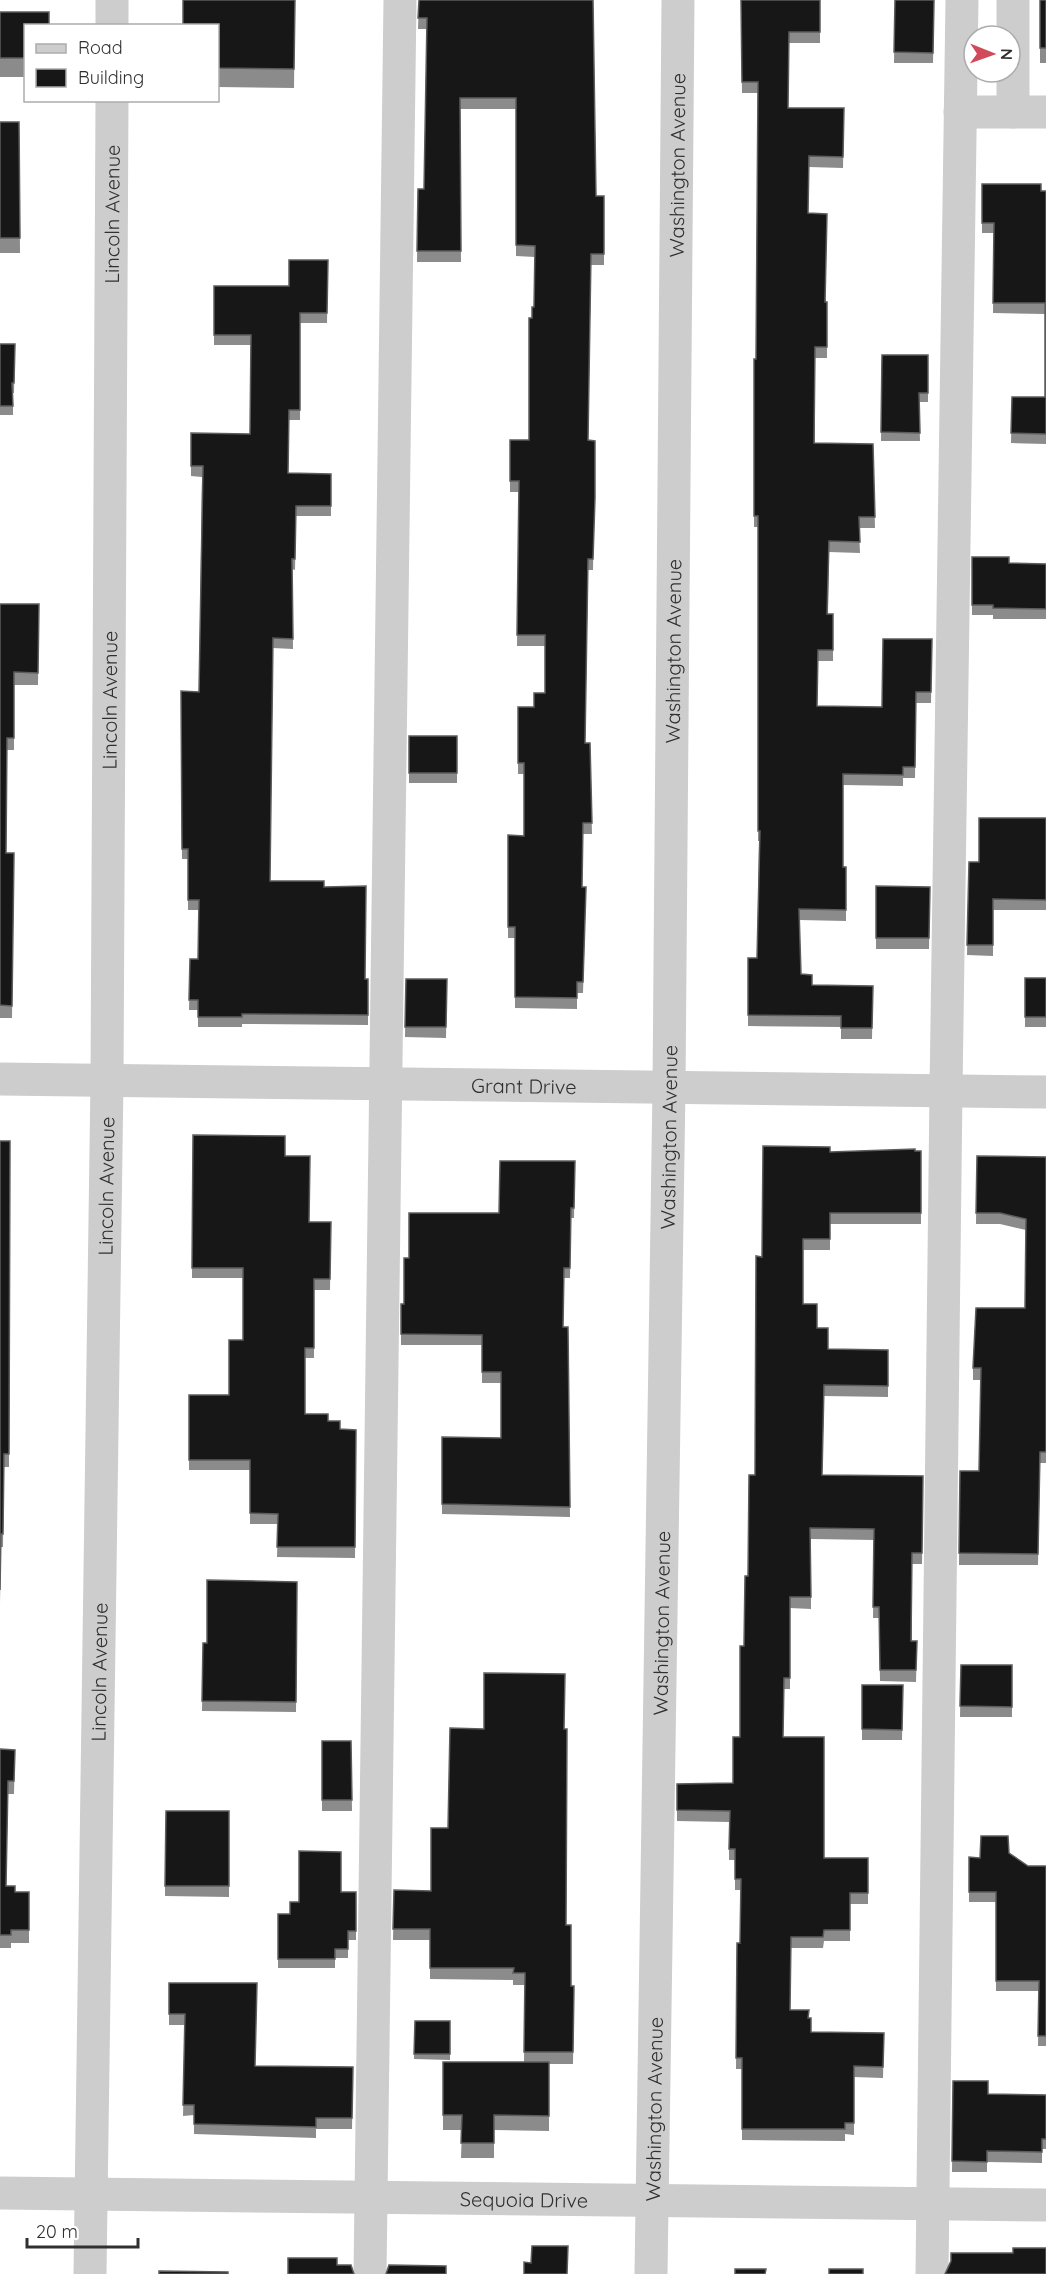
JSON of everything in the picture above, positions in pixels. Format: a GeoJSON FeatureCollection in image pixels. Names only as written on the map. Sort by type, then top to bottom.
{"type":"FeatureCollection","features":[{"type":"Feature","properties":{"kind":"street"},"geometry":{"type":"LineString","coordinates":[[112,0],[112,24]]}},
{"type":"Feature","properties":{"kind":"street"},"geometry":{"type":"LineString","coordinates":[[370,2274],[400,0]]}},
{"type":"Feature","properties":{"kind":"street","name":"Washington Avenue"},"geometry":{"type":"LineString","coordinates":[[651,2274],[669,1087],[678,0]]}},
{"type":"Feature","properties":{"kind":"street"},"geometry":{"type":"LineString","coordinates":[[932,2274],[962,0]]}},
{"type":"Feature","properties":{"kind":"street"},"geometry":{"type":"LineString","coordinates":[[1013,0],[1013,112]]}},
{"type":"Feature","properties":{"kind":"street","name":"Lincoln Avenue"},"geometry":{"type":"LineString","coordinates":[[90,2274],[107,1080],[112,102]]}},
{"type":"Feature","properties":{"kind":"street"},"geometry":{"type":"LineString","coordinates":[[960,112],[1046,112]]}},
{"type":"Feature","properties":{"kind":"street","name":"Grant Drive"},"geometry":{"type":"LineString","coordinates":[[0,1079],[1046,1092]]}},
{"type":"Feature","properties":{"kind":"street","name":"Sequoia Drive"},"geometry":{"type":"LineString","coordinates":[[0,2193],[1046,2205]]}},
{"type":"Feature","properties":{"kind":"building"},"geometry":{"type":"Polygon","coordinates":[[[183,0],[295,0],[294,69],[219,68],[219,24],[183,24],[183,0]]]}},
{"type":"Feature","properties":{"kind":"building"},"geometry":{"type":"Polygon","coordinates":[[[419,0],[593,0],[596,196],[604,196],[604,254],[591,254],[588,440],[595,441],[595,498],[593,559],[588,559],[585,743],[590,743],[592,823],[583,823],[582,887],[586,887],[583,982],[577,982],[577,998],[515,997],[515,927],[508,927],[508,835],[524,836],[524,763],[518,763],[518,707],[534,707],[534,693],[545,693],[545,635],[517,635],[519,481],[510,481],[510,440],[529,440],[529,318],[532,318],[532,307],[534,307],[535,246],[516,245],[516,98],[460,98],[461,251],[417,251],[418,189],[424,189],[427,18],[418,18],[419,0]]]}},
{"type":"Feature","properties":{"kind":"building"},"geometry":{"type":"Polygon","coordinates":[[[741,0],[820,0],[820,32],[789,32],[788,108],[844,108],[843,157],[809,156],[808,213],[827,214],[825,302],[827,302],[827,347],[815,347],[814,443],[873,444],[875,517],[859,517],[860,542],[829,541],[827,614],[833,614],[833,650],[818,650],[817,706],[882,707],[883,639],[932,639],[931,692],[916,692],[915,767],[903,767],[903,775],[843,774],[843,867],[846,867],[846,910],[799,909],[801,974],[812,975],[812,985],[873,986],[872,1028],[841,1028],[841,1016],[748,1015],[748,958],[757,958],[760,831],[758,831],[758,516],[754,516],[758,82],[742,82],[741,0]]]}},
{"type":"Feature","properties":{"kind":"building"},"geometry":{"type":"Polygon","coordinates":[[[895,0],[934,0],[933,53],[894,52],[895,0]]]}},
{"type":"Feature","properties":{"kind":"building"},"geometry":{"type":"Polygon","coordinates":[[[1040,0],[1046,0],[1046,48],[1040,48],[1040,0]]]}},
{"type":"Feature","properties":{"kind":"building"},"geometry":{"type":"Polygon","coordinates":[[[0,12],[49,12],[49,24],[24,24],[24,58],[0,58],[0,12]]]}},
{"type":"Feature","properties":{"kind":"building"},"geometry":{"type":"Polygon","coordinates":[[[0,122],[19,122],[20,238],[0,238],[0,122]]]}},
{"type":"Feature","properties":{"kind":"building"},"geometry":{"type":"Polygon","coordinates":[[[982,184],[1041,184],[1041,191],[1046,191],[1046,434],[1011,433],[1012,397],[1045,397],[1045,303],[993,303],[994,223],[982,223],[982,184]]]}},
{"type":"Feature","properties":{"kind":"building"},"geometry":{"type":"Polygon","coordinates":[[[289,260],[328,260],[327,313],[300,313],[300,410],[289,410],[288,473],[331,474],[331,506],[296,506],[295,559],[292,559],[293,639],[273,638],[270,881],[324,881],[324,887],[366,886],[365,979],[368,979],[368,1015],[242,1014],[242,1017],[198,1017],[198,1000],[189,1000],[190,959],[198,959],[199,900],[188,900],[188,849],[182,849],[181,691],[199,692],[203,466],[191,466],[191,433],[250,434],[251,335],[214,335],[214,286],[289,286],[289,260]]]}},
{"type":"Feature","properties":{"kind":"building"},"geometry":{"type":"Polygon","coordinates":[[[0,344],[15,344],[13,406],[0,406],[0,344]]]}},
{"type":"Feature","properties":{"kind":"building"},"geometry":{"type":"Polygon","coordinates":[[[882,355],[928,355],[928,393],[919,393],[920,433],[881,432],[882,355]]]}},
{"type":"Feature","properties":{"kind":"building"},"geometry":{"type":"Polygon","coordinates":[[[972,557],[1009,557],[1009,563],[1046,564],[1046,609],[993,608],[993,605],[972,605],[972,557]]]}},
{"type":"Feature","properties":{"kind":"building"},"geometry":{"type":"Polygon","coordinates":[[[0,604],[39,604],[38,673],[14,672],[14,738],[7,738],[6,853],[14,853],[12,1006],[0,1005],[0,604]]]}},
{"type":"Feature","properties":{"kind":"building"},"geometry":{"type":"Polygon","coordinates":[[[409,736],[457,736],[457,773],[409,773],[409,736]]]}},
{"type":"Feature","properties":{"kind":"building"},"geometry":{"type":"Polygon","coordinates":[[[979,818],[1046,818],[1046,900],[993,899],[993,945],[967,945],[969,862],[979,862],[979,818]]]}},
{"type":"Feature","properties":{"kind":"building"},"geometry":{"type":"Polygon","coordinates":[[[876,886],[930,887],[929,938],[876,938],[876,886]]]}},
{"type":"Feature","properties":{"kind":"building"},"geometry":{"type":"Polygon","coordinates":[[[1025,978],[1046,978],[1046,1017],[1025,1017],[1025,978]]]}},
{"type":"Feature","properties":{"kind":"building"},"geometry":{"type":"Polygon","coordinates":[[[406,979],[447,979],[446,1027],[405,1027],[406,979]]]}},
{"type":"Feature","properties":{"kind":"building"},"geometry":{"type":"Polygon","coordinates":[[[193,1135],[285,1136],[285,1156],[310,1156],[309,1222],[331,1222],[330,1279],[314,1279],[314,1348],[305,1348],[305,1414],[328,1414],[328,1421],[340,1421],[340,1429],[356,1430],[355,1547],[277,1547],[278,1514],[250,1513],[250,1460],[189,1460],[189,1395],[229,1395],[229,1340],[243,1340],[243,1268],[192,1268],[193,1135]]]}},
{"type":"Feature","properties":{"kind":"building"},"geometry":{"type":"Polygon","coordinates":[[[0,1141],[10,1141],[9,1454],[4,1454],[0,1590],[0,1141]]]}},
{"type":"Feature","properties":{"kind":"building"},"geometry":{"type":"Polygon","coordinates":[[[763,1146],[830,1147],[830,1152],[915,1149],[915,1151],[921,1151],[921,1213],[830,1213],[830,1239],[803,1239],[803,1304],[817,1304],[817,1328],[828,1328],[828,1349],[888,1350],[888,1386],[824,1385],[822,1475],[923,1476],[922,1553],[912,1553],[911,1641],[917,1641],[916,1670],[880,1670],[879,1607],[873,1607],[874,1529],[810,1528],[811,1597],[790,1597],[790,1678],[784,1678],[783,1737],[824,1737],[824,1858],[868,1858],[868,1893],[850,1893],[850,1930],[824,1930],[823,1937],[791,1937],[790,2010],[809,2010],[811,2032],[884,2033],[883,2067],[854,2066],[854,2123],[845,2123],[845,2129],[742,2129],[742,2058],[736,2058],[737,1943],[740,1943],[741,1879],[735,1879],[735,1849],[729,1849],[730,1811],[677,1810],[677,1784],[733,1783],[733,1737],[740,1737],[740,1646],[744,1646],[745,1576],[748,1576],[749,1475],[755,1475],[756,1256],[762,1257],[763,1146]]]}},
{"type":"Feature","properties":{"kind":"building"},"geometry":{"type":"Polygon","coordinates":[[[977,1156],[1046,1157],[1046,1452],[1040,1452],[1038,1554],[959,1553],[960,1471],[979,1471],[981,1368],[973,1368],[976,1308],[1025,1308],[1026,1219],[1000,1213],[976,1213],[977,1156]]]}},
{"type":"Feature","properties":{"kind":"building"},"geometry":{"type":"Polygon","coordinates":[[[500,1161],[575,1161],[574,1208],[571,1208],[570,1268],[564,1268],[563,1327],[568,1327],[570,1507],[442,1504],[442,1437],[501,1438],[501,1372],[482,1372],[482,1335],[401,1334],[401,1304],[404,1304],[404,1258],[409,1258],[409,1213],[499,1213],[500,1161]]]}},
{"type":"Feature","properties":{"kind":"building"},"geometry":{"type":"Polygon","coordinates":[[[207,1580],[297,1582],[296,1702],[202,1701],[203,1643],[207,1643],[207,1580]]]}},
{"type":"Feature","properties":{"kind":"building"},"geometry":{"type":"Polygon","coordinates":[[[961,1665],[1012,1665],[1012,1707],[960,1706],[961,1665]]]}},
{"type":"Feature","properties":{"kind":"building"},"geometry":{"type":"Polygon","coordinates":[[[484,1673],[565,1674],[566,1925],[571,1925],[571,1986],[574,1986],[573,2052],[524,2052],[525,1973],[513,1973],[514,1968],[430,1968],[430,1929],[393,1929],[394,1890],[431,1891],[431,1828],[448,1828],[450,1728],[484,1729],[484,1673]]]}},
{"type":"Feature","properties":{"kind":"building"},"geometry":{"type":"Polygon","coordinates":[[[862,1685],[903,1685],[902,1730],[862,1729],[862,1685]]]}},
{"type":"Feature","properties":{"kind":"building"},"geometry":{"type":"Polygon","coordinates":[[[322,1741],[351,1741],[352,1800],[322,1800],[322,1741]]]}},
{"type":"Feature","properties":{"kind":"building"},"geometry":{"type":"Polygon","coordinates":[[[0,1749],[15,1750],[14,1781],[8,1781],[6,1886],[15,1886],[15,1892],[29,1892],[29,1930],[11,1930],[11,1935],[0,1935],[0,1749]]]}},
{"type":"Feature","properties":{"kind":"building"},"geometry":{"type":"Polygon","coordinates":[[[166,1811],[229,1811],[229,1886],[165,1886],[166,1811]]]}},
{"type":"Feature","properties":{"kind":"building"},"geometry":{"type":"Polygon","coordinates":[[[981,1836],[1008,1836],[1009,1853],[1028,1866],[1046,1866],[1046,2036],[1038,2036],[1039,1981],[996,1981],[996,1892],[969,1892],[969,1857],[980,1858],[981,1836]]]}},
{"type":"Feature","properties":{"kind":"building"},"geometry":{"type":"Polygon","coordinates":[[[299,1851],[341,1852],[341,1892],[356,1892],[356,1931],[348,1931],[348,1949],[335,1949],[335,1959],[278,1959],[278,1914],[290,1914],[290,1902],[299,1902],[299,1851]]]}},
{"type":"Feature","properties":{"kind":"building"},"geometry":{"type":"Polygon","coordinates":[[[169,1983],[257,1983],[255,2066],[353,2067],[352,2118],[316,2118],[316,2127],[194,2124],[194,2105],[183,2105],[185,2014],[169,2014],[169,1983]]]}},
{"type":"Feature","properties":{"kind":"building"},"geometry":{"type":"Polygon","coordinates":[[[415,2021],[450,2021],[450,2054],[414,2054],[415,2021]]]}},
{"type":"Feature","properties":{"kind":"building"},"geometry":{"type":"Polygon","coordinates":[[[443,2062],[549,2062],[549,2116],[494,2115],[494,2143],[461,2143],[462,2115],[443,2115],[443,2062]]]}},
{"type":"Feature","properties":{"kind":"building"},"geometry":{"type":"Polygon","coordinates":[[[953,2081],[988,2081],[988,2094],[1046,2095],[1046,2139],[1042,2139],[1042,2152],[987,2151],[987,2162],[952,2161],[953,2081]]]}},
{"type":"Feature","properties":{"kind":"building"},"geometry":{"type":"Polygon","coordinates":[[[532,2246],[568,2246],[567,2274],[524,2274],[524,2262],[531,2263],[532,2246]]]}},
{"type":"Feature","properties":{"kind":"building"},"geometry":{"type":"Polygon","coordinates":[[[1013,2248],[1046,2248],[1046,2274],[945,2274],[951,2261],[951,2253],[1013,2253],[1013,2248]]]}},
{"type":"Feature","properties":{"kind":"building"},"geometry":{"type":"Polygon","coordinates":[[[288,2258],[337,2258],[337,2265],[351,2265],[354,2274],[288,2274],[288,2258]]]}},
{"type":"Feature","properties":{"kind":"building"},"geometry":{"type":"Polygon","coordinates":[[[389,2265],[446,2266],[446,2274],[386,2274],[389,2265]]]}},
{"type":"Feature","properties":{"kind":"building"},"geometry":{"type":"Polygon","coordinates":[[[735,2269],[766,2269],[765,2274],[735,2274],[735,2269]]]}},
{"type":"Feature","properties":{"kind":"building"},"geometry":{"type":"Polygon","coordinates":[[[829,2269],[863,2269],[863,2274],[829,2274],[829,2269]]]}},
{"type":"Feature","properties":{"kind":"building"},"geometry":{"type":"Polygon","coordinates":[[[159,2271],[228,2272],[228,2274],[159,2274],[159,2271]]]}}]}
